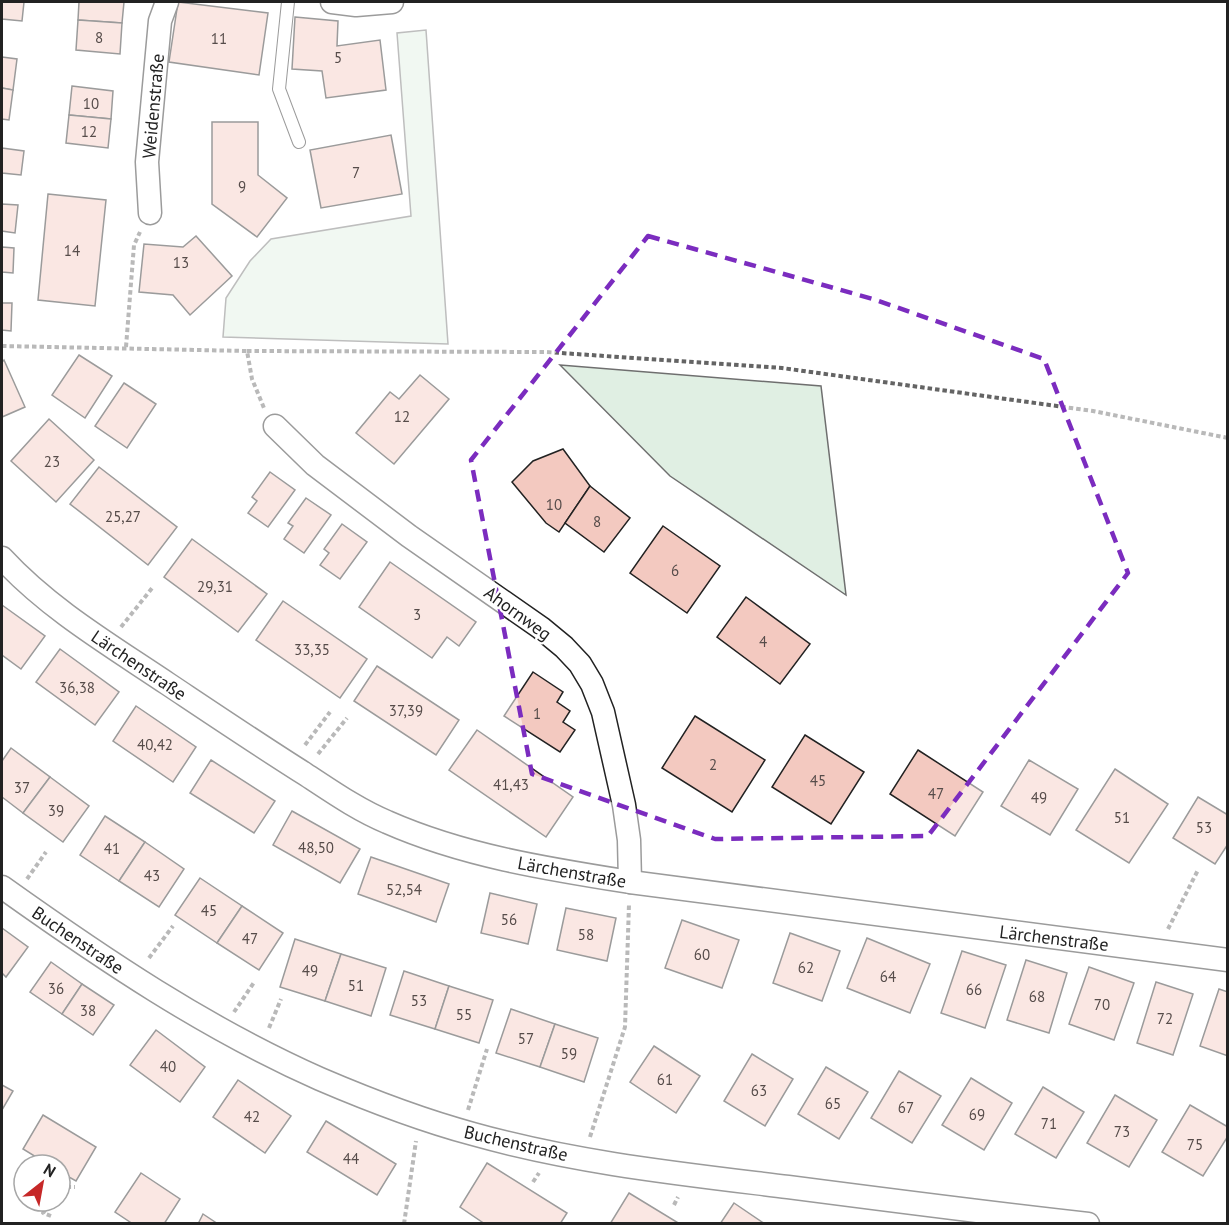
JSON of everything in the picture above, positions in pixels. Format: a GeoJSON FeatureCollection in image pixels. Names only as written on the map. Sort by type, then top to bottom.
{"type":"FeatureCollection","features":[{"type":"Feature","properties":{"kind":"street","name":"Weidenstraße"},"geometry":{"type":"LineString","coordinates":[[150,213],[147,162],[160,21],[167,2]]}},
{"type":"Feature","properties":{"kind":"street"},"geometry":{"type":"LineString","coordinates":[[332,2],[356,5],[392,2]]}},
{"type":"Feature","properties":{"kind":"street","name":"Ahornweg"},"geometry":{"type":"LineString","coordinates":[[275,426],[315,465],[409,536],[541,628],[580,664],[592,684],[603,712],[622,795],[628,840],[630,882]]}},
{"type":"Feature","properties":{"kind":"street","name":"Lärchenstraße"},"geometry":{"type":"LineString","coordinates":[[2,558],[45,599],[107,644],[296,769],[342,798],[387,822],[438,842],[533,866],[630,882],[1227,960]]}},
{"type":"Feature","properties":{"kind":"street","name":"Buchenstraße"},"geometry":{"type":"LineString","coordinates":[[8,892],[134,978],[260,1051],[322,1080],[462,1131],[583,1159],[672,1173],[1088,1224]]}},
{"type":"Feature","properties":{"kind":"lane"},"geometry":{"type":"LineString","coordinates":[[288,2],[279,89],[299,142]]}},
{"type":"Feature","properties":{"kind":"path"},"geometry":{"type":"LineString","coordinates":[[126,347],[134,245],[150,213]]}},
{"type":"Feature","properties":{"kind":"path"},"geometry":{"type":"LineString","coordinates":[[2,346],[246,351],[546,352],[771,367],[1093,411],[1227,438]]}},
{"type":"Feature","properties":{"kind":"path"},"geometry":{"type":"LineString","coordinates":[[246,351],[258,399],[275,426]]}},
{"type":"Feature","properties":{"kind":"path"},"geometry":{"type":"LineString","coordinates":[[107,644],[153,586]]}},
{"type":"Feature","properties":{"kind":"path"},"geometry":{"type":"LineString","coordinates":[[296,769],[330,712]]}},
{"type":"Feature","properties":{"kind":"path"},"geometry":{"type":"LineString","coordinates":[[296,769],[347,718]]}},
{"type":"Feature","properties":{"kind":"path"},"geometry":{"type":"LineString","coordinates":[[8,892],[46,852]]}},
{"type":"Feature","properties":{"kind":"path"},"geometry":{"type":"LineString","coordinates":[[1156,951],[1198,870]]}},
{"type":"Feature","properties":{"kind":"path"},"geometry":{"type":"LineString","coordinates":[[583,1159],[625,1027],[630,882]]}},
{"type":"Feature","properties":{"kind":"path"},"geometry":{"type":"LineString","coordinates":[[134,978],[173,926]]}},
{"type":"Feature","properties":{"kind":"path"},"geometry":{"type":"LineString","coordinates":[[222,1030],[255,981]]}},
{"type":"Feature","properties":{"kind":"path"},"geometry":{"type":"LineString","coordinates":[[260,1051],[281,999]]}},
{"type":"Feature","properties":{"kind":"path"},"geometry":{"type":"LineString","coordinates":[[462,1131],[487,1049]]}},
{"type":"Feature","properties":{"kind":"path"},"geometry":{"type":"LineString","coordinates":[[404,1224],[419,1117]]}},
{"type":"Feature","properties":{"kind":"path"},"geometry":{"type":"LineString","coordinates":[[43,1213],[51,1216]]}},
{"type":"Feature","properties":{"kind":"highlighted area"},"geometry":{"type":"Polygon","coordinates":[[[648,236],[873,299],[1044,359],[1128,573],[928,836],[715,839],[532,774],[471,460],[648,236]]]}},
{"type":"Feature","properties":{"kind":"green space"},"geometry":{"type":"Polygon","coordinates":[[[426,30],[448,344],[223,337],[226,298],[250,261],[271,239],[411,216],[397,33],[426,30]]]}},
{"type":"Feature","properties":{"kind":"green space"},"geometry":{"type":"Polygon","coordinates":[[[560,365],[821,386],[846,595],[670,476],[560,365]]]}},
{"type":"Feature","properties":{"kind":"building"},"geometry":{"type":"Polygon","coordinates":[[[2,2],[24,2],[22,21],[2,19],[2,2]]]}},
{"type":"Feature","properties":{"kind":"building"},"geometry":{"type":"Polygon","coordinates":[[[79,2],[124,2],[122,23],[78,20],[79,2]]]}},
{"type":"Feature","properties":{"kind":"building"},"geometry":{"type":"Polygon","coordinates":[[[178,2],[268,13],[259,75],[169,62],[178,2]]]}},
{"type":"Feature","properties":{"kind":"building"},"geometry":{"type":"Polygon","coordinates":[[[295,17],[338,21],[337,46],[380,40],[386,90],[326,98],[322,71],[292,69],[295,17]]]}},
{"type":"Feature","properties":{"kind":"building"},"geometry":{"type":"Polygon","coordinates":[[[78,20],[122,23],[120,54],[76,50],[78,20]]]}},
{"type":"Feature","properties":{"kind":"building"},"geometry":{"type":"Polygon","coordinates":[[[2,57],[17,59],[13,90],[2,88],[2,57]]]}},
{"type":"Feature","properties":{"kind":"building"},"geometry":{"type":"Polygon","coordinates":[[[72,86],[113,91],[111,119],[69,115],[72,86]]]}},
{"type":"Feature","properties":{"kind":"building"},"geometry":{"type":"Polygon","coordinates":[[[2,88],[13,90],[9,120],[2,119],[2,88]]]}},
{"type":"Feature","properties":{"kind":"building"},"geometry":{"type":"Polygon","coordinates":[[[69,115],[111,119],[108,148],[66,143],[69,115]]]}},
{"type":"Feature","properties":{"kind":"building"},"geometry":{"type":"Polygon","coordinates":[[[212,122],[258,122],[258,175],[287,198],[257,237],[212,204],[212,122]]]}},
{"type":"Feature","properties":{"kind":"building"},"geometry":{"type":"Polygon","coordinates":[[[391,135],[402,194],[321,208],[310,150],[391,135]]]}},
{"type":"Feature","properties":{"kind":"building"},"geometry":{"type":"Polygon","coordinates":[[[2,148],[24,151],[21,175],[2,173],[2,148]]]}},
{"type":"Feature","properties":{"kind":"building"},"geometry":{"type":"Polygon","coordinates":[[[48,194],[106,200],[95,306],[38,300],[48,194]]]}},
{"type":"Feature","properties":{"kind":"building"},"geometry":{"type":"Polygon","coordinates":[[[2,204],[18,205],[15,233],[2,231],[2,204]]]}},
{"type":"Feature","properties":{"kind":"building"},"geometry":{"type":"Polygon","coordinates":[[[196,236],[232,276],[190,315],[173,295],[139,292],[144,244],[183,247],[196,236]]]}},
{"type":"Feature","properties":{"kind":"building"},"geometry":{"type":"Polygon","coordinates":[[[2,247],[14,248],[13,273],[2,272],[2,247]]]}},
{"type":"Feature","properties":{"kind":"building"},"geometry":{"type":"Polygon","coordinates":[[[2,303],[12,303],[11,331],[2,330],[2,303]]]}},
{"type":"Feature","properties":{"kind":"building"},"geometry":{"type":"Polygon","coordinates":[[[79,355],[112,376],[85,418],[52,395],[79,355]]]}},
{"type":"Feature","properties":{"kind":"building"},"geometry":{"type":"Polygon","coordinates":[[[4,360],[25,407],[2,417],[2,362],[4,360]]]}},
{"type":"Feature","properties":{"kind":"building"},"geometry":{"type":"Polygon","coordinates":[[[420,375],[449,399],[394,464],[356,433],[390,392],[399,399],[420,375]]]}},
{"type":"Feature","properties":{"kind":"building"},"geometry":{"type":"Polygon","coordinates":[[[124,383],[156,404],[127,448],[95,426],[124,383]]]}},
{"type":"Feature","properties":{"kind":"building"},"geometry":{"type":"Polygon","coordinates":[[[49,419],[94,460],[56,502],[11,461],[49,419]]]}},
{"type":"Feature","properties":{"kind":"building"},"geometry":{"type":"Polygon","coordinates":[[[563,449],[590,486],[559,532],[546,523],[512,482],[533,461],[563,449]]]}},
{"type":"Feature","properties":{"kind":"building"},"geometry":{"type":"Polygon","coordinates":[[[99,467],[177,527],[148,565],[70,504],[99,467]]]}},
{"type":"Feature","properties":{"kind":"building"},"geometry":{"type":"Polygon","coordinates":[[[270,472],[295,490],[268,527],[248,513],[257,501],[252,497],[270,472]]]}},
{"type":"Feature","properties":{"kind":"building"},"geometry":{"type":"Polygon","coordinates":[[[590,486],[630,518],[604,552],[565,523],[590,486]]]}},
{"type":"Feature","properties":{"kind":"building"},"geometry":{"type":"Polygon","coordinates":[[[306,498],[331,515],[304,553],[284,539],[293,526],[288,523],[306,498]]]}},
{"type":"Feature","properties":{"kind":"building"},"geometry":{"type":"Polygon","coordinates":[[[342,524],[367,542],[340,579],[320,565],[329,553],[324,549],[342,524]]]}},
{"type":"Feature","properties":{"kind":"building"},"geometry":{"type":"Polygon","coordinates":[[[663,526],[720,566],[687,613],[630,573],[663,526]]]}},
{"type":"Feature","properties":{"kind":"building"},"geometry":{"type":"Polygon","coordinates":[[[192,539],[267,594],[238,632],[164,577],[192,539]]]}},
{"type":"Feature","properties":{"kind":"building"},"geometry":{"type":"Polygon","coordinates":[[[390,562],[476,622],[459,646],[447,637],[432,658],[359,607],[390,562]]]}},
{"type":"Feature","properties":{"kind":"building"},"geometry":{"type":"Polygon","coordinates":[[[746,597],[810,644],[780,684],[717,637],[746,597]]]}},
{"type":"Feature","properties":{"kind":"building"},"geometry":{"type":"Polygon","coordinates":[[[283,601],[367,659],[340,698],[256,640],[283,601]]]}},
{"type":"Feature","properties":{"kind":"building"},"geometry":{"type":"Polygon","coordinates":[[[2,605],[45,636],[21,669],[2,655],[2,605]]]}},
{"type":"Feature","properties":{"kind":"building"},"geometry":{"type":"Polygon","coordinates":[[[60,649],[119,692],[95,725],[36,682],[60,649]]]}},
{"type":"Feature","properties":{"kind":"building"},"geometry":{"type":"Polygon","coordinates":[[[377,666],[459,720],[436,755],[354,701],[377,666]]]}},
{"type":"Feature","properties":{"kind":"building"},"geometry":{"type":"Polygon","coordinates":[[[533,672],[563,692],[557,702],[570,711],[563,722],[575,730],[560,752],[504,716],[533,672]]]}},
{"type":"Feature","properties":{"kind":"building"},"geometry":{"type":"Polygon","coordinates":[[[136,706],[196,747],[173,782],[113,741],[136,706]]]}},
{"type":"Feature","properties":{"kind":"building"},"geometry":{"type":"Polygon","coordinates":[[[695,716],[765,760],[732,812],[662,768],[695,716]]]}},
{"type":"Feature","properties":{"kind":"building"},"geometry":{"type":"Polygon","coordinates":[[[477,730],[573,797],[546,837],[449,770],[477,730]]]}},
{"type":"Feature","properties":{"kind":"building"},"geometry":{"type":"Polygon","coordinates":[[[805,735],[864,772],[831,824],[772,787],[805,735]]]}},
{"type":"Feature","properties":{"kind":"building"},"geometry":{"type":"Polygon","coordinates":[[[11,748],[50,777],[23,813],[2,797],[2,761],[11,748]]]}},
{"type":"Feature","properties":{"kind":"building"},"geometry":{"type":"Polygon","coordinates":[[[918,750],[983,792],[955,836],[890,794],[918,750]]]}},
{"type":"Feature","properties":{"kind":"building"},"geometry":{"type":"Polygon","coordinates":[[[211,760],[275,801],[254,833],[190,793],[211,760]]]}},
{"type":"Feature","properties":{"kind":"building"},"geometry":{"type":"Polygon","coordinates":[[[1029,760],[1078,789],[1050,835],[1001,806],[1029,760]]]}},
{"type":"Feature","properties":{"kind":"building"},"geometry":{"type":"Polygon","coordinates":[[[1115,769],[1168,804],[1129,863],[1076,830],[1115,769]]]}},
{"type":"Feature","properties":{"kind":"building"},"geometry":{"type":"Polygon","coordinates":[[[50,777],[89,806],[63,842],[23,813],[50,777]]]}},
{"type":"Feature","properties":{"kind":"building"},"geometry":{"type":"Polygon","coordinates":[[[1198,797],[1228,815],[1228,844],[1215,864],[1173,838],[1198,797]]]}},
{"type":"Feature","properties":{"kind":"building"},"geometry":{"type":"Polygon","coordinates":[[[292,811],[360,849],[340,883],[273,845],[292,811]]]}},
{"type":"Feature","properties":{"kind":"building"},"geometry":{"type":"Polygon","coordinates":[[[105,816],[145,842],[119,881],[80,855],[105,816]]]}},
{"type":"Feature","properties":{"kind":"building"},"geometry":{"type":"Polygon","coordinates":[[[145,842],[184,869],[159,907],[119,881],[145,842]]]}},
{"type":"Feature","properties":{"kind":"building"},"geometry":{"type":"Polygon","coordinates":[[[371,857],[449,884],[436,922],[358,894],[371,857]]]}},
{"type":"Feature","properties":{"kind":"building"},"geometry":{"type":"Polygon","coordinates":[[[200,878],[242,906],[217,943],[175,915],[200,878]]]}},
{"type":"Feature","properties":{"kind":"building"},"geometry":{"type":"Polygon","coordinates":[[[490,893],[537,904],[528,944],[481,933],[490,893]]]}},
{"type":"Feature","properties":{"kind":"building"},"geometry":{"type":"Polygon","coordinates":[[[242,906],[283,933],[259,970],[217,943],[242,906]]]}},
{"type":"Feature","properties":{"kind":"building"},"geometry":{"type":"Polygon","coordinates":[[[566,908],[616,918],[607,961],[557,950],[566,908]]]}},
{"type":"Feature","properties":{"kind":"building"},"geometry":{"type":"Polygon","coordinates":[[[682,920],[739,940],[722,988],[665,968],[682,920]]]}},
{"type":"Feature","properties":{"kind":"building"},"geometry":{"type":"Polygon","coordinates":[[[2,928],[28,947],[6,977],[2,973],[2,928]]]}},
{"type":"Feature","properties":{"kind":"building"},"geometry":{"type":"Polygon","coordinates":[[[790,933],[840,951],[822,1001],[773,983],[790,933]]]}},
{"type":"Feature","properties":{"kind":"building"},"geometry":{"type":"Polygon","coordinates":[[[867,938],[930,964],[910,1013],[847,988],[867,938]]]}},
{"type":"Feature","properties":{"kind":"building"},"geometry":{"type":"Polygon","coordinates":[[[295,939],[341,954],[325,1001],[280,987],[295,939]]]}},
{"type":"Feature","properties":{"kind":"building"},"geometry":{"type":"Polygon","coordinates":[[[962,951],[1006,965],[985,1028],[941,1013],[962,951]]]}},
{"type":"Feature","properties":{"kind":"building"},"geometry":{"type":"Polygon","coordinates":[[[341,954],[386,968],[371,1016],[325,1001],[341,954]]]}},
{"type":"Feature","properties":{"kind":"building"},"geometry":{"type":"Polygon","coordinates":[[[1026,960],[1067,973],[1049,1033],[1007,1020],[1026,960]]]}},
{"type":"Feature","properties":{"kind":"building"},"geometry":{"type":"Polygon","coordinates":[[[51,962],[82,984],[62,1014],[30,992],[51,962]]]}},
{"type":"Feature","properties":{"kind":"building"},"geometry":{"type":"Polygon","coordinates":[[[1089,967],[1134,983],[1114,1040],[1069,1024],[1089,967]]]}},
{"type":"Feature","properties":{"kind":"building"},"geometry":{"type":"Polygon","coordinates":[[[404,971],[449,986],[435,1029],[390,1015],[404,971]]]}},
{"type":"Feature","properties":{"kind":"building"},"geometry":{"type":"Polygon","coordinates":[[[1156,982],[1193,994],[1173,1055],[1137,1043],[1156,982]]]}},
{"type":"Feature","properties":{"kind":"building"},"geometry":{"type":"Polygon","coordinates":[[[82,984],[114,1005],[93,1035],[62,1014],[82,984]]]}},
{"type":"Feature","properties":{"kind":"building"},"geometry":{"type":"Polygon","coordinates":[[[449,986],[493,1000],[479,1043],[435,1029],[449,986]]]}},
{"type":"Feature","properties":{"kind":"building"},"geometry":{"type":"Polygon","coordinates":[[[1219,989],[1228,992],[1228,1056],[1200,1046],[1219,989]]]}},
{"type":"Feature","properties":{"kind":"building"},"geometry":{"type":"Polygon","coordinates":[[[511,1009],[555,1024],[540,1067],[496,1053],[511,1009]]]}},
{"type":"Feature","properties":{"kind":"building"},"geometry":{"type":"Polygon","coordinates":[[[555,1024],[598,1038],[584,1082],[540,1067],[555,1024]]]}},
{"type":"Feature","properties":{"kind":"building"},"geometry":{"type":"Polygon","coordinates":[[[156,1030],[205,1067],[180,1102],[130,1065],[156,1030]]]}},
{"type":"Feature","properties":{"kind":"building"},"geometry":{"type":"Polygon","coordinates":[[[654,1046],[700,1076],[676,1113],[630,1082],[654,1046]]]}},
{"type":"Feature","properties":{"kind":"building"},"geometry":{"type":"Polygon","coordinates":[[[752,1054],[793,1079],[765,1126],[724,1101],[752,1054]]]}},
{"type":"Feature","properties":{"kind":"building"},"geometry":{"type":"Polygon","coordinates":[[[826,1067],[868,1092],[839,1139],[798,1114],[826,1067]]]}},
{"type":"Feature","properties":{"kind":"building"},"geometry":{"type":"Polygon","coordinates":[[[899,1071],[941,1096],[912,1143],[871,1118],[899,1071]]]}},
{"type":"Feature","properties":{"kind":"building"},"geometry":{"type":"Polygon","coordinates":[[[971,1078],[1012,1103],[984,1150],[942,1125],[971,1078]]]}},
{"type":"Feature","properties":{"kind":"building"},"geometry":{"type":"Polygon","coordinates":[[[238,1080],[291,1116],[265,1153],[213,1117],[238,1080]]]}},
{"type":"Feature","properties":{"kind":"building"},"geometry":{"type":"Polygon","coordinates":[[[2,1085],[13,1091],[2,1110],[2,1085]]]}},
{"type":"Feature","properties":{"kind":"building"},"geometry":{"type":"Polygon","coordinates":[[[1043,1087],[1084,1112],[1056,1158],[1015,1134],[1043,1087]]]}},
{"type":"Feature","properties":{"kind":"building"},"geometry":{"type":"Polygon","coordinates":[[[1115,1095],[1157,1120],[1129,1167],[1087,1143],[1115,1095]]]}},
{"type":"Feature","properties":{"kind":"building"},"geometry":{"type":"Polygon","coordinates":[[[1190,1105],[1228,1127],[1228,1136],[1203,1176],[1162,1152],[1190,1105]]]}},
{"type":"Feature","properties":{"kind":"building"},"geometry":{"type":"Polygon","coordinates":[[[43,1115],[96,1147],[76,1181],[72,1179],[72,1153],[30,1153],[23,1149],[43,1115]]]}},
{"type":"Feature","properties":{"kind":"building"},"geometry":{"type":"Polygon","coordinates":[[[326,1121],[396,1164],[377,1195],[307,1152],[326,1121]]]}},
{"type":"Feature","properties":{"kind":"building"},"geometry":{"type":"Polygon","coordinates":[[[487,1163],[567,1213],[560,1224],[485,1224],[460,1207],[487,1163]]]}},
{"type":"Feature","properties":{"kind":"building"},"geometry":{"type":"Polygon","coordinates":[[[141,1173],[180,1199],[164,1224],[133,1224],[115,1212],[141,1173]]]}},
{"type":"Feature","properties":{"kind":"building"},"geometry":{"type":"Polygon","coordinates":[[[629,1193],[680,1224],[610,1224],[629,1193]]]}},
{"type":"Feature","properties":{"kind":"building"},"geometry":{"type":"Polygon","coordinates":[[[734,1203],[765,1224],[720,1224],[734,1203]]]}},
{"type":"Feature","properties":{"kind":"building"},"geometry":{"type":"Polygon","coordinates":[[[203,1214],[218,1224],[198,1224],[203,1214]]]}}]}
